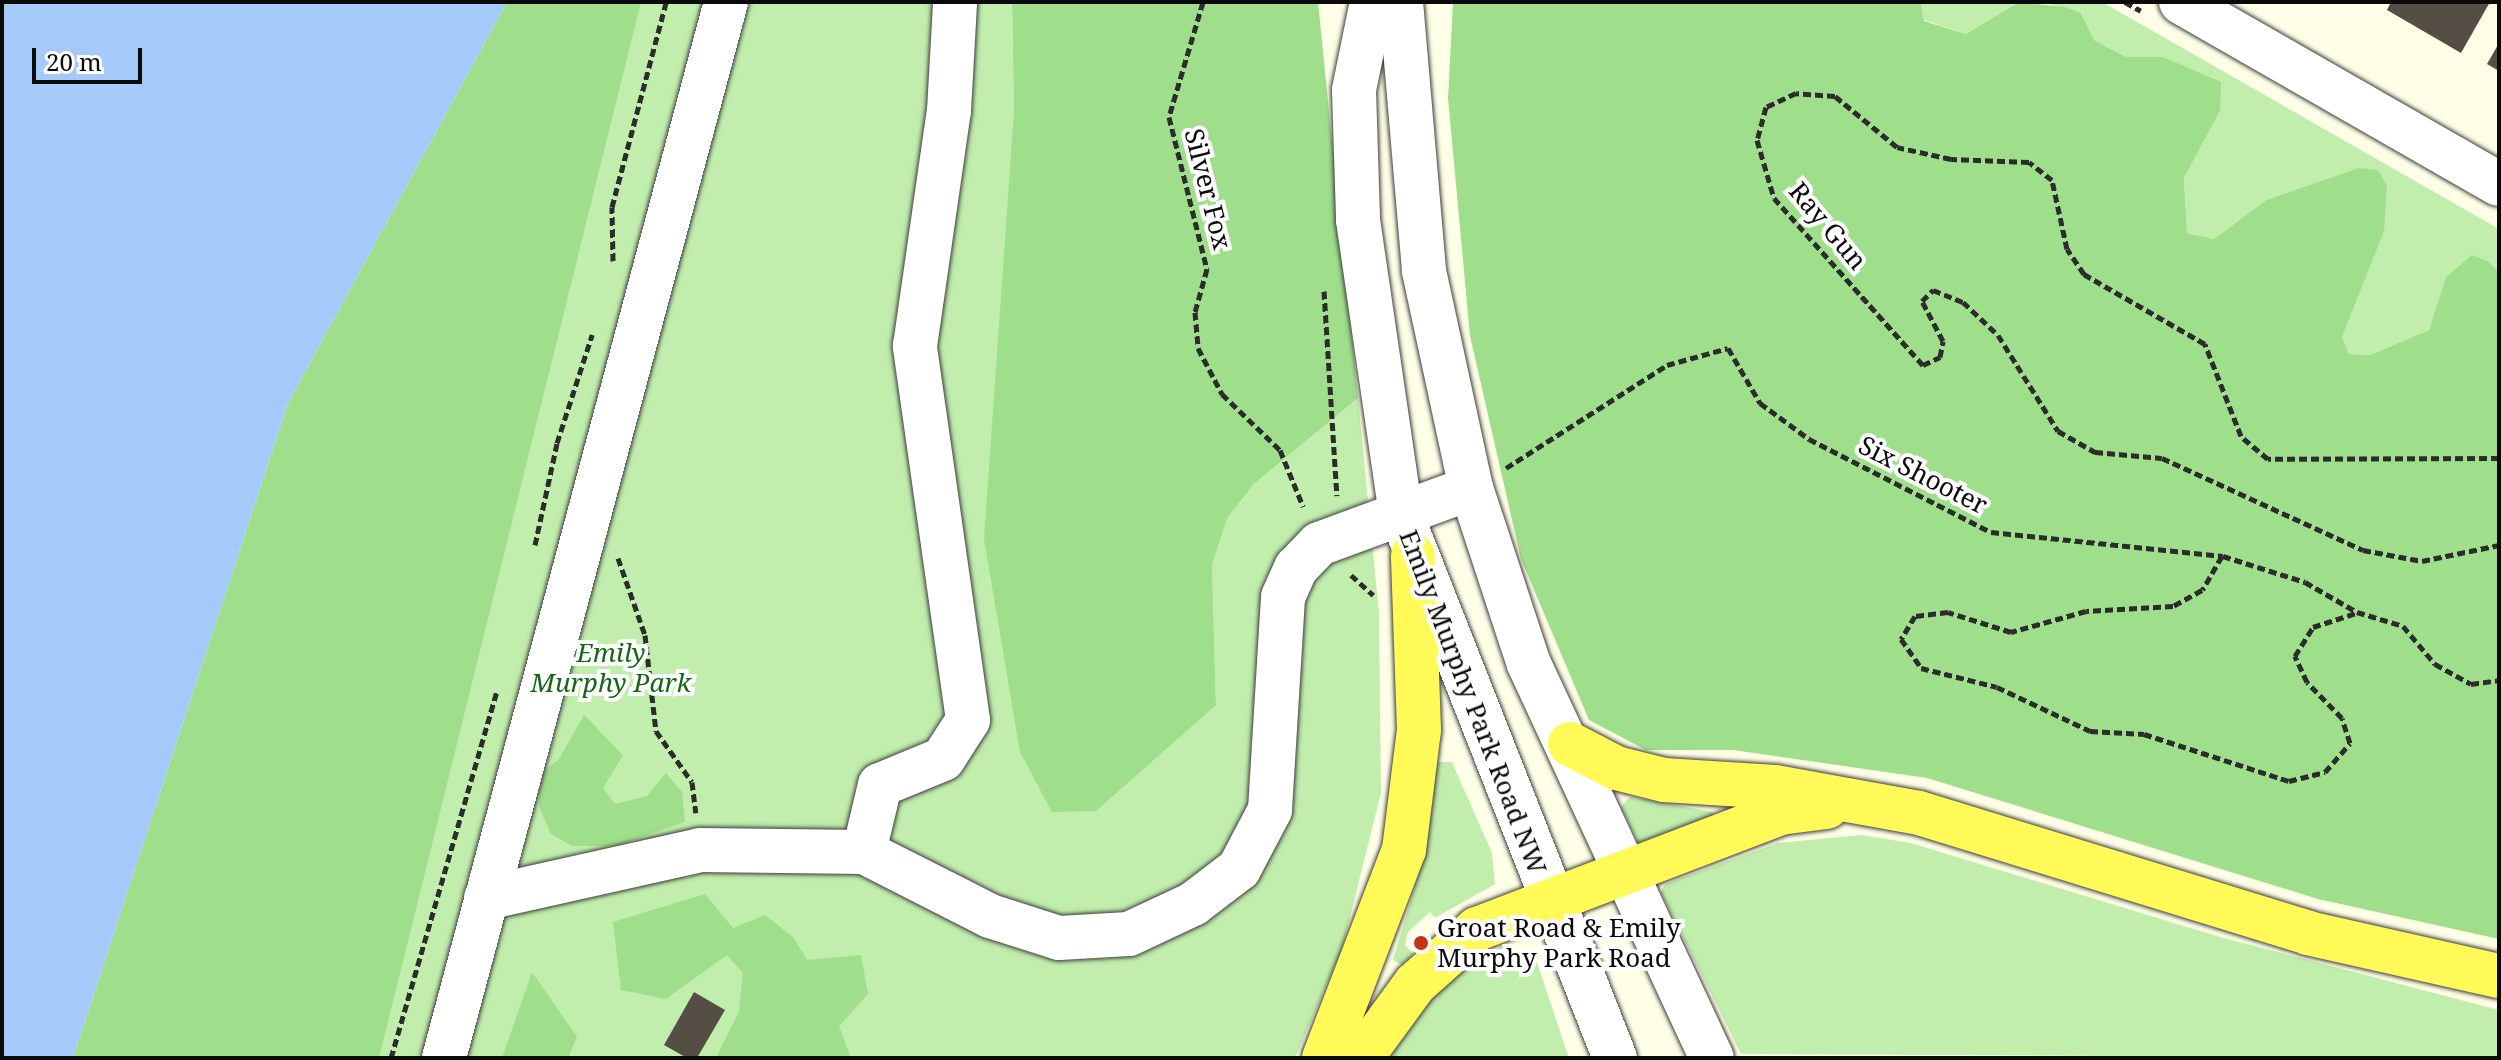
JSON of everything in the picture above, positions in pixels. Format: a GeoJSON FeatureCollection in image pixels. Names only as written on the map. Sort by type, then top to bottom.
{"type":"FeatureCollection","features":[{"type":"Feature","properties":{"kind":"main road"},"geometry":{"type":"LineString","coordinates":[[1324,1058],[1404,850],[1419,730],[1413,555]]}},
{"type":"Feature","properties":{"kind":"main road"},"geometry":{"type":"LineString","coordinates":[[1570,744],[1616,768],[1664,780],[1775,787],[1865,803],[2016,840],[2308,933],[2499,976]]}},
{"type":"Feature","properties":{"kind":"main road"},"geometry":{"type":"LineString","coordinates":[[1361,1058],[1449,947],[1548,896],[1780,813],[1865,803]]}},
{"type":"Feature","properties":{"kind":"street"},"geometry":{"type":"LineString","coordinates":[[444,1058],[587,536],[726,2]]}},
{"type":"Feature","properties":{"kind":"street"},"geometry":{"type":"LineString","coordinates":[[864,852],[880,785],[943,759],[968,720],[915,346],[949,111],[955,2]]}},
{"type":"Feature","properties":{"kind":"street","name":"Emily Murphy Park Road NW"},"geometry":{"type":"LineString","coordinates":[[1372,2],[1354,90],[1358,220],[1401,514],[1413,555],[1615,1058]]}},
{"type":"Feature","properties":{"kind":"street"},"geometry":{"type":"LineString","coordinates":[[1401,2],[1424,271],[1471,488],[1529,664],[1570,744],[1622,872],[1711,1055]]}},
{"type":"Feature","properties":{"kind":"street"},"geometry":{"type":"LineString","coordinates":[[2181,2],[2499,184]]}},
{"type":"Feature","properties":{"kind":"street"},"geometry":{"type":"LineString","coordinates":[[486,898],[700,850],[864,852],[990,916],[1059,938],[1129,934],[1193,904],[1239,869],[1270,810],[1283,597],[1319,544],[1471,488]]}},
{"type":"Feature","properties":{"kind":"path"},"geometry":{"type":"LineString","coordinates":[[613,276],[612,207],[666,2]]}},
{"type":"Feature","properties":{"kind":"path","name":"Silver Fox"},"geometry":{"type":"LineString","coordinates":[[1203,2],[1169,117],[1207,269],[1195,312],[1198,348],[1222,394],[1280,450],[1319,544]]}},
{"type":"Feature","properties":{"kind":"path","name":"Ray Gun"},"geometry":{"type":"LineString","coordinates":[[2499,458],[2268,459],[2241,436],[2205,344],[2084,274],[2067,249],[2052,180],[2029,162],[1951,159],[1897,147],[1835,96],[1796,93],[1766,107],[1757,140],[1774,198],[1923,365],[1940,357],[1943,341],[1922,301],[1933,290],[1963,302],[1998,335],[2058,431],[2095,452],[2162,458],[2363,550],[2422,561],[2499,545]]}},
{"type":"Feature","properties":{"kind":"path"},"geometry":{"type":"LineString","coordinates":[[532,560],[595,329]]}},
{"type":"Feature","properties":{"kind":"path","name":"Six Shooter"},"geometry":{"type":"LineString","coordinates":[[1471,488],[1667,365],[1728,348],[1760,403],[1809,439],[1991,532],[2223,556],[2305,582],[2357,612],[2403,626],[2435,664],[2471,684],[2499,680]]}},
{"type":"Feature","properties":{"kind":"path"},"geometry":{"type":"LineString","coordinates":[[541,518],[606,542],[625,566],[645,635],[656,731],[692,782],[700,850]]}},
{"type":"Feature","properties":{"kind":"path"},"geometry":{"type":"LineString","coordinates":[[2223,556],[2202,590],[2173,606],[2086,611],[2011,632],[1948,612],[1915,616],[1901,639],[1921,668],[1997,687],[2090,731],[2144,734],[2289,781],[2325,772],[2350,743],[2342,718],[2307,682],[2295,656],[2313,627],[2357,612]]}},
{"type":"Feature","properties":{"kind":"path"},"geometry":{"type":"LineString","coordinates":[[391,1058],[500,683]]}},
{"type":"Feature","properties":{"kind":"green space","name":"Emily Murphy Park"},"geometry":{"type":"Polygon","coordinates":[[[507,2],[1012,2],[1014,111],[1216,705],[1212,564],[1228,517],[1254,484],[1358,398],[1379,613],[1381,793],[1342,949],[1295,1058],[73,1058],[507,2]]]}},
{"type":"Feature","properties":{"kind":"green space"},"geometry":{"type":"Polygon","coordinates":[[[507,2],[641,2],[379,1058],[73,1058],[288,403],[507,2]]]}},
{"type":"Feature","properties":{"kind":"green space"},"geometry":{"type":"Polygon","coordinates":[[[1012,2],[1318,2],[1358,398],[1254,484],[1228,517],[1212,564],[1216,705],[1096,811],[1052,812],[1020,752],[984,539],[1014,111],[1012,2]]]}},
{"type":"Feature","properties":{"kind":"green space"},"geometry":{"type":"Polygon","coordinates":[[[1453,2],[1921,2],[1924,21],[1966,34],[2019,2],[2065,7],[2081,13],[2094,40],[2126,57],[2163,57],[2221,82],[2220,111],[2184,178],[2187,233],[2214,239],[2266,200],[2358,168],[2378,170],[2387,186],[2384,231],[2342,337],[2349,354],[2370,355],[2429,330],[2446,277],[2472,255],[2489,262],[2499,272],[2499,939],[2318,899],[1927,778],[1733,750],[1646,750],[1589,720],[1521,559],[1470,336],[1448,98],[1453,2]]]}},
{"type":"Feature","properties":{"kind":"green space"},"geometry":{"type":"Polygon","coordinates":[[[1921,2],[2019,2],[1966,34],[1924,20],[1921,2]]]}},
{"type":"Feature","properties":{"kind":"green space"},"geometry":{"type":"Polygon","coordinates":[[[2042,2],[2102,2],[2499,229],[2499,272],[2489,262],[2439,304],[2429,330],[2370,355],[2349,354],[2342,337],[2351,311],[2358,168],[2266,200],[2214,239],[2187,233],[2184,178],[2220,111],[2163,57],[2126,57],[2094,40],[2081,13],[2042,2]]]}},
{"type":"Feature","properties":{"kind":"green space"},"geometry":{"type":"Polygon","coordinates":[[[584,715],[623,755],[603,788],[615,804],[647,796],[666,773],[682,792],[685,822],[615,846],[572,846],[551,834],[539,807],[540,775],[559,759],[584,715]]]}},
{"type":"Feature","properties":{"kind":"green space"},"geometry":{"type":"Polygon","coordinates":[[[1438,762],[1452,762],[1492,853],[1495,884],[1435,918],[1430,912],[1408,932],[1405,945],[1413,954],[1402,965],[1393,960],[1423,859],[1438,762]]]}},
{"type":"Feature","properties":{"kind":"green space"},"geometry":{"type":"Polygon","coordinates":[[[1630,797],[1713,812],[1716,826],[1644,854],[1621,807],[1630,797]]]}},
{"type":"Feature","properties":{"kind":"green space"},"geometry":{"type":"Polygon","coordinates":[[[1861,835],[1911,843],[2220,937],[2499,1010],[2499,1058],[1741,1054],[1661,892],[1665,884],[1778,843],[1861,835]]]}},
{"type":"Feature","properties":{"kind":"green space"},"geometry":{"type":"Polygon","coordinates":[[[705,894],[733,928],[765,915],[793,937],[807,960],[861,955],[868,994],[839,1026],[851,1058],[716,1058],[739,1011],[743,973],[727,955],[666,999],[621,990],[613,922],[705,894]]]}},
{"type":"Feature","properties":{"kind":"green space"},"geometry":{"type":"Polygon","coordinates":[[[1504,945],[1536,959],[1569,1058],[1387,1058],[1424,1006],[1461,971],[1504,945]]]}},
{"type":"Feature","properties":{"kind":"green space"},"geometry":{"type":"Polygon","coordinates":[[[532,972],[577,1037],[568,1058],[502,1058],[532,972]]]}},
{"type":"Feature","properties":{"kind":"water"},"geometry":{"type":"Polygon","coordinates":[[[2,2],[507,2],[288,403],[73,1058],[2,1058],[2,2]]]}},
{"type":"Feature","properties":{"kind":"building"},"geometry":{"type":"Polygon","coordinates":[[[2391,2],[2490,2],[2461,53],[2387,10],[2391,2]]]}},
{"type":"Feature","properties":{"kind":"building"},"geometry":{"type":"Polygon","coordinates":[[[2499,43],[2499,71],[2487,64],[2499,43]]]}},
{"type":"Feature","properties":{"kind":"building"},"geometry":{"type":"Polygon","coordinates":[[[694,992],[725,1010],[697,1058],[687,1058],[664,1045],[694,992]]]}},
{"type":"Feature","properties":{"kind":"place","name":"Groat Road & Emily Murphy Park Road"},"geometry":{"type":"Point","coordinates":[1421,943]}}]}
